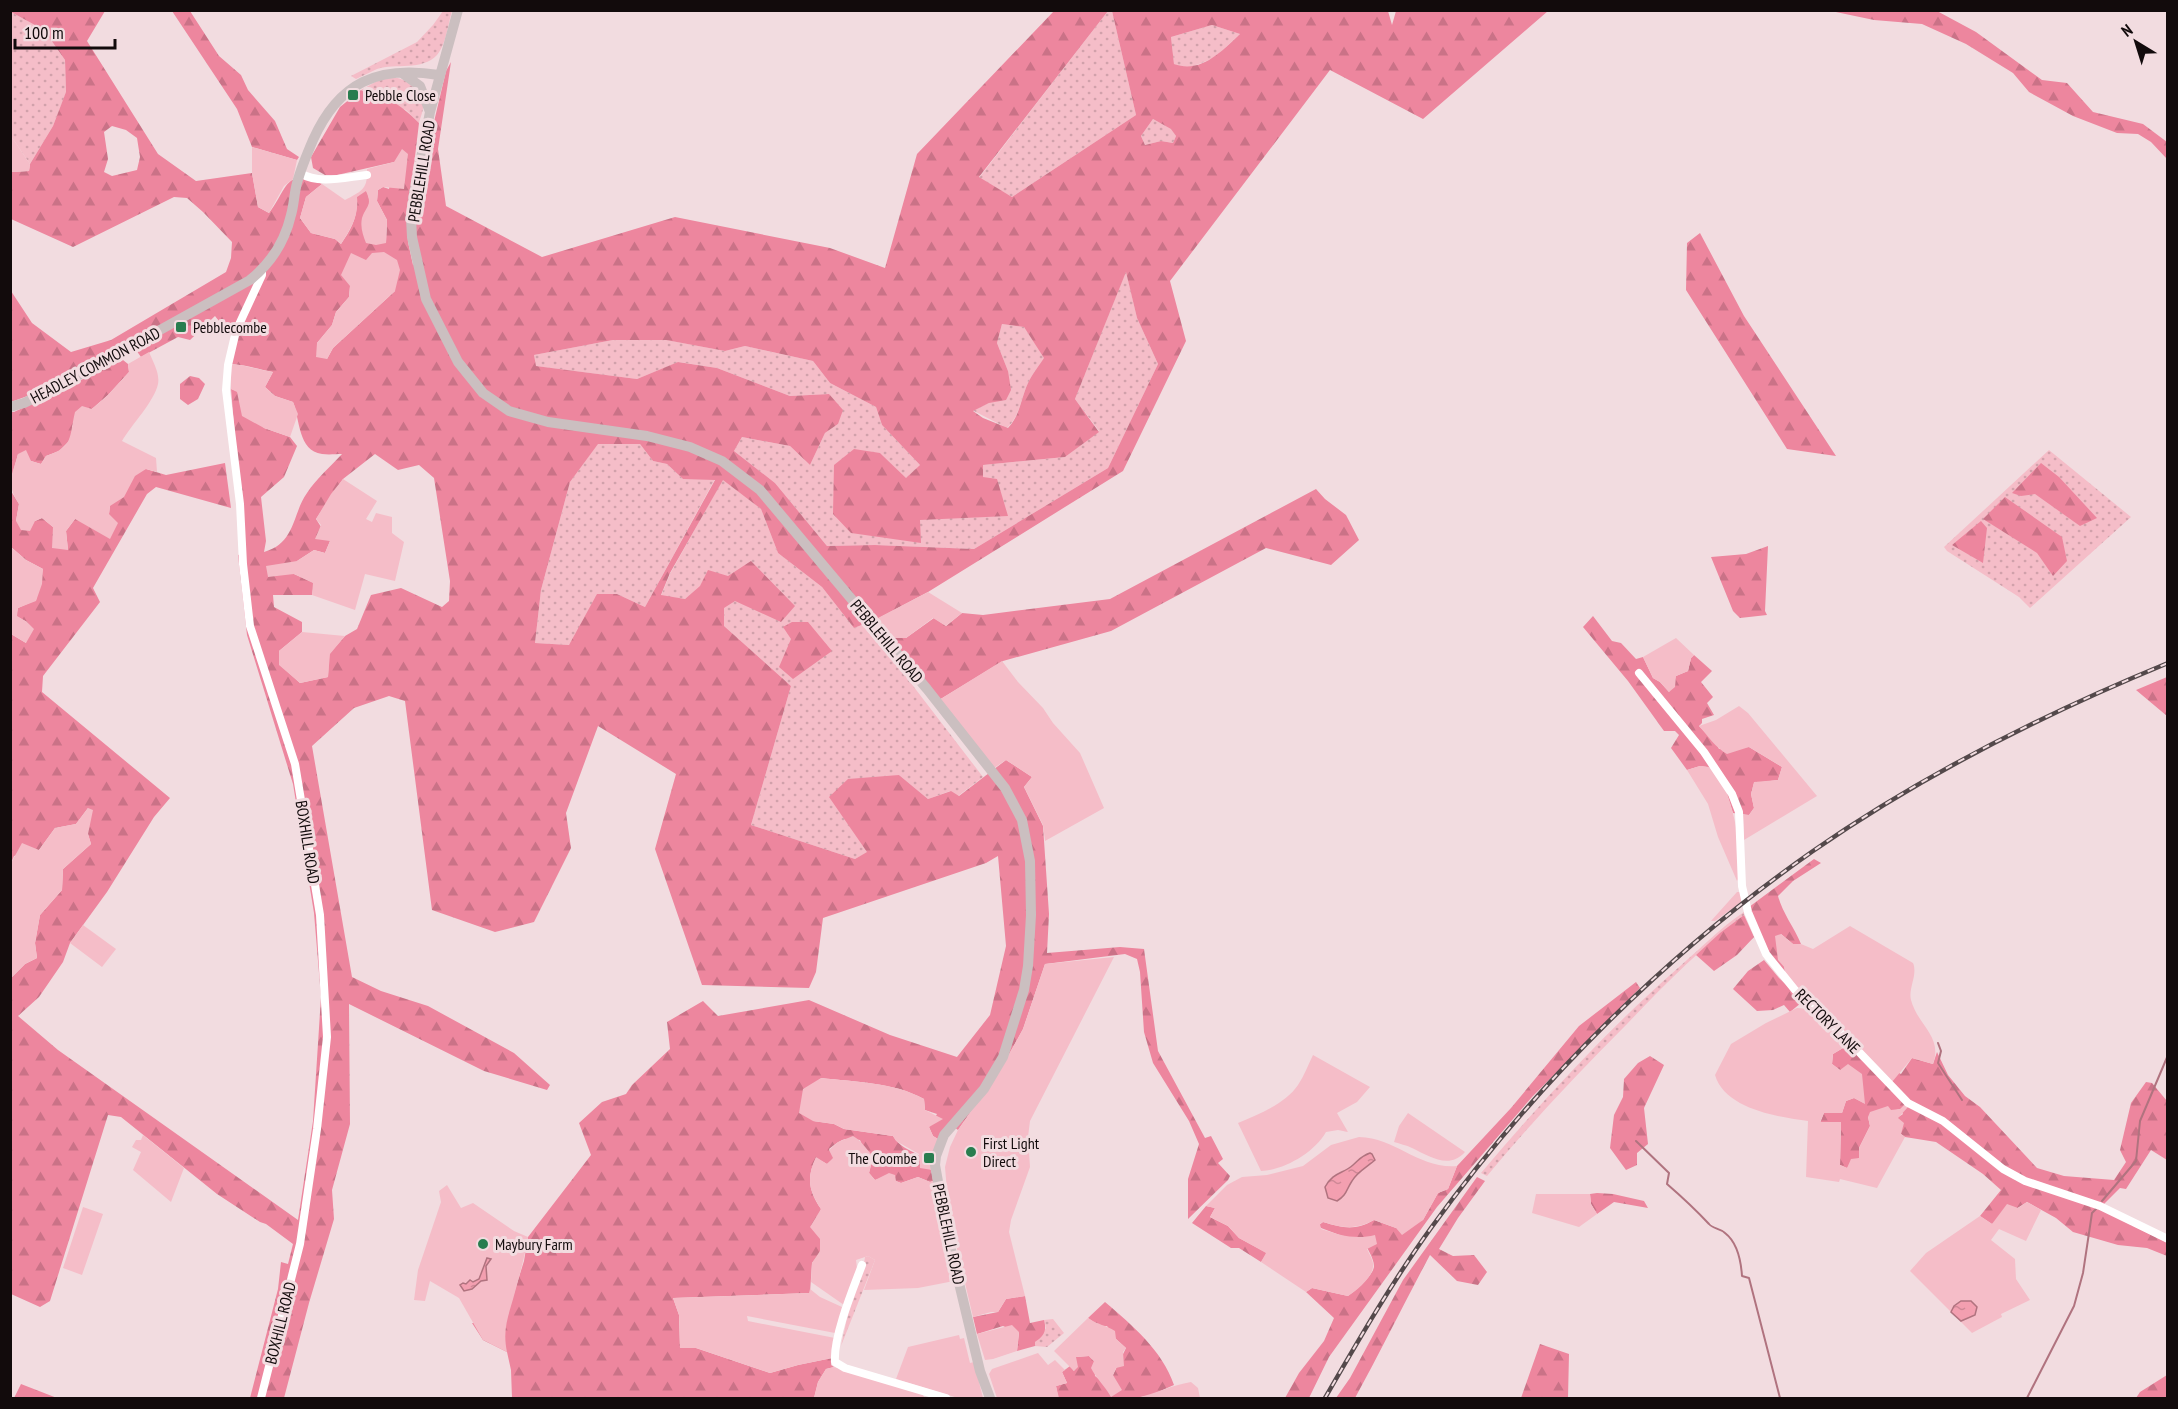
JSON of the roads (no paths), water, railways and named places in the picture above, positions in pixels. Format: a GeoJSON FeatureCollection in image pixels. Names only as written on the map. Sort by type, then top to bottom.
{"type":"FeatureCollection","features":[{"type":"Feature","properties":{"kind":"main road","name":"PEBBLEHILL ROAD"},"geometry":{"type":"LineString","coordinates":[[458,10],[430,112],[411,218],[417,264],[426,298],[458,362],[483,393],[509,411],[548,422],[647,436],[690,447],[722,461],[760,490],[927,689],[1005,788],[1022,820],[1030,861],[1031,915],[1024,990],[1003,1057],[984,1089],[944,1135],[936,1156],[942,1208],[980,1371],[990,1398]]}},
{"type":"Feature","properties":{"kind":"main road","name":"HEADLEY COMMON ROAD"},"geometry":{"type":"LineString","coordinates":[[10,407],[24,403],[61,385],[242,285],[262,270],[276,251],[289,225],[300,173],[323,119],[341,96],[367,79],[400,71],[439,75]]}},
{"type":"Feature","properties":{"kind":"main road"},"geometry":{"type":"LineString","coordinates":[[400,71],[420,86],[430,112]]}},
{"type":"Feature","properties":{"kind":"street"},"geometry":{"type":"LineString","coordinates":[[300,173],[312,179],[329,180],[367,175]]}},
{"type":"Feature","properties":{"kind":"street","name":"BOXHILL ROAD"},"geometry":{"type":"LineString","coordinates":[[261,1398],[300,1244],[317,1129],[327,1037],[320,915],[295,764],[250,626],[244,575],[240,504],[226,390],[228,365],[236,331],[262,275],[262,270]]}},
{"type":"Feature","properties":{"kind":"street"},"geometry":{"type":"LineString","coordinates":[[242,285],[254,292]]}},
{"type":"Feature","properties":{"kind":"street","name":"RECTORY LANE"},"geometry":{"type":"LineString","coordinates":[[1639,673],[1704,752],[1732,794],[1739,812],[1742,886],[1748,912],[1766,954],[1796,990],[1908,1103],[1943,1121],[2003,1169],[2025,1181],[2100,1206],[2168,1239]]}},
{"type":"Feature","properties":{"kind":"street"},"geometry":{"type":"LineString","coordinates":[[862,1265],[839,1337],[835,1362],[845,1368],[946,1398]]}},
{"type":"Feature","properties":{"kind":"water"},"geometry":{"type":"Polygon","coordinates":[[[1370,1153],[1375,1160],[1356,1175],[1343,1197],[1337,1201],[1328,1198],[1325,1187],[1331,1178],[1370,1153]]]}},
{"type":"Feature","properties":{"kind":"water"},"geometry":{"type":"Polygon","coordinates":[[[487,1258],[491,1259],[486,1266],[487,1280],[464,1291],[460,1285],[479,1279],[487,1258]]]}},
{"type":"Feature","properties":{"kind":"water"},"geometry":{"type":"Polygon","coordinates":[[[1961,1301],[1971,1301],[1977,1307],[1975,1315],[1961,1321],[1951,1312],[1954,1306],[1961,1301]]]}},
{"type":"Feature","properties":{"kind":"waterway"},"geometry":{"type":"LineString","coordinates":[[1938,1043],[1941,1051],[1938,1063],[1962,1100]]}},
{"type":"Feature","properties":{"kind":"waterway"},"geometry":{"type":"LineString","coordinates":[[2102,1201],[2136,1161],[2140,1121],[2168,1055]]}},
{"type":"Feature","properties":{"kind":"waterway"},"geometry":{"type":"LineString","coordinates":[[1636,1141],[1669,1173],[1667,1184],[1711,1226],[1723,1231],[1736,1247],[1742,1276],[1749,1278],[1780,1398]]}},
{"type":"Feature","properties":{"kind":"waterway"},"geometry":{"type":"LineString","coordinates":[[2027,1398],[2074,1306],[2083,1273],[2092,1213],[2096,1209]]}},
{"type":"Feature","properties":{"kind":"railway"},"geometry":{"type":"LineString","coordinates":[[1325,1398],[1363,1333],[1431,1228],[1514,1122],[1607,1023],[1706,933],[1813,851],[1898,796],[2030,725],[2168,663]]}},
{"type":"Feature","properties":{"kind":"place","name":"Pebble Close"},"geometry":{"type":"Point","coordinates":[353,95]}},
{"type":"Feature","properties":{"kind":"place","name":"Pebblecombe"},"geometry":{"type":"Point","coordinates":[181,327]}},
{"type":"Feature","properties":{"kind":"place","name":"First Light Direct"},"geometry":{"type":"Point","coordinates":[971,1152]}},
{"type":"Feature","properties":{"kind":"place","name":"The Coombe"},"geometry":{"type":"Point","coordinates":[929,1158]}},
{"type":"Feature","properties":{"kind":"place","name":"Maybury Farm"},"geometry":{"type":"Point","coordinates":[483,1244]}}]}
